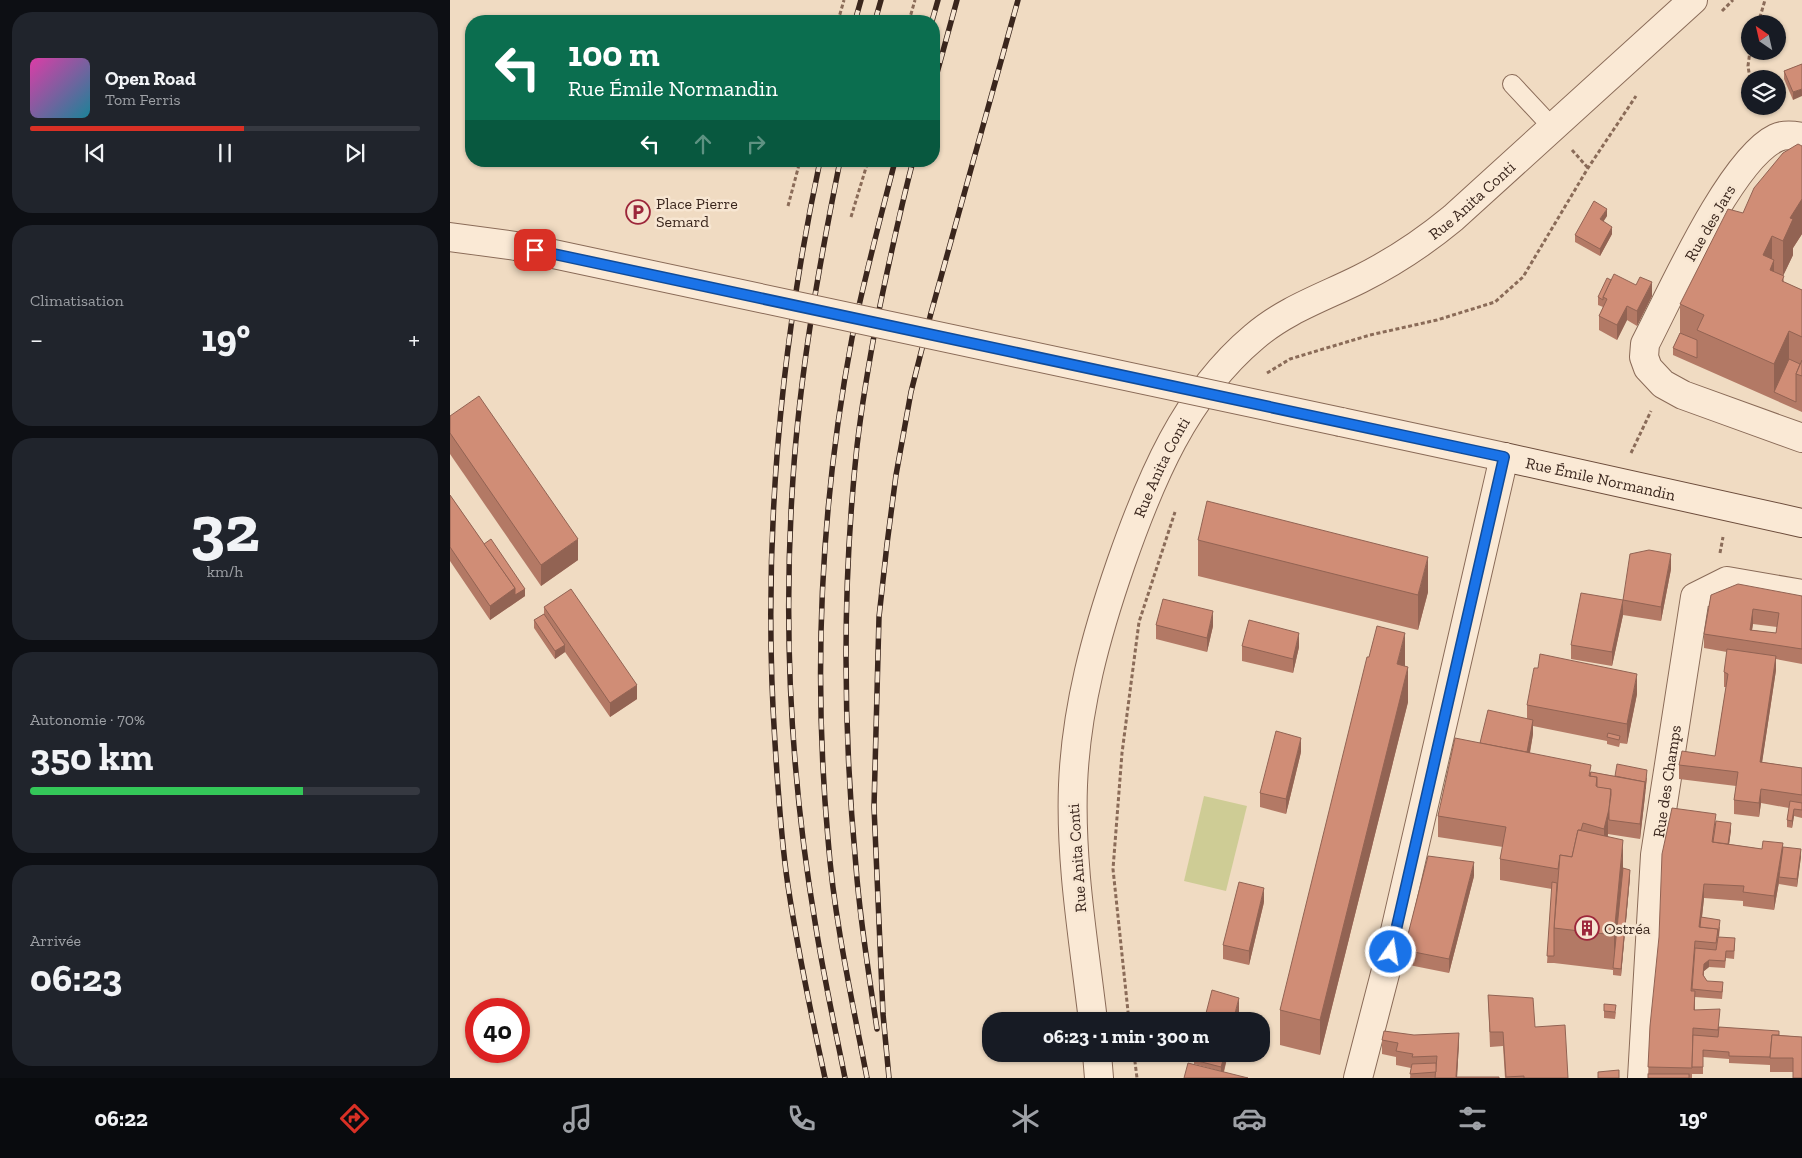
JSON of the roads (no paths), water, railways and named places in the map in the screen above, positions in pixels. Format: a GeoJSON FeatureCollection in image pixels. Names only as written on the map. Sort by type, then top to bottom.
{"type":"FeatureCollection","features":[{"type":"Feature","properties":{"kind":"street","name":"Rue Anita Conti"},"geometry":{"type":"LineString","coordinates":[[1092,1012],[1074,866],[1073,785],[1079,717],[1089,665],[1104,612],[1129,539],[1158,466],[1186,414],[1232,357],[1255,336],[1277,320],[1399,259],[1425,241],[1453,218],[1693,0]]}},
{"type":"Feature","properties":{"kind":"street","name":"Rue des Jars"},"geometry":{"type":"LineString","coordinates":[[1802,137],[1792,134],[1778,136],[1755,154],[1738,175],[1709,220],[1645,344],[1644,357],[1648,368],[1663,384],[1676,392],[1802,438]]}},
{"type":"Feature","properties":{"kind":"street","name":"Rue Émile Normandin"},"geometry":{"type":"LineString","coordinates":[[450,237],[516,246],[1504,457],[1802,523]]}},
{"type":"Feature","properties":{"kind":"street"},"geometry":{"type":"LineString","coordinates":[[1358,1078],[1386,970],[1504,457]]}},
{"type":"Feature","properties":{"kind":"street","name":"Rue des Champs"},"geometry":{"type":"LineString","coordinates":[[1642,1078],[1655,854],[1695,598],[1727,581],[1802,594]]}},
{"type":"Feature","properties":{"kind":"street"},"geometry":{"type":"LineString","coordinates":[[1098,1062],[1099,1078]]}},
{"type":"Feature","properties":{"kind":"lane"},"geometry":{"type":"LineString","coordinates":[[1512,84],[1553,128]]}},
{"type":"Feature","properties":{"kind":"railway"},"geometry":{"type":"LineString","coordinates":[[857,15],[861,0]]}},
{"type":"Feature","properties":{"kind":"railway"},"geometry":{"type":"LineString","coordinates":[[877,15],[881,0]]}},
{"type":"Feature","properties":{"kind":"railway"},"geometry":{"type":"LineString","coordinates":[[934,15],[938,0]]}},
{"type":"Feature","properties":{"kind":"railway"},"geometry":{"type":"LineString","coordinates":[[940,62],[957,0]]}},
{"type":"Feature","properties":{"kind":"railway"},"geometry":{"type":"LineString","coordinates":[[889,1078],[883,1014],[874,807],[879,617],[887,544],[896,475],[911,392],[931,313],[1018,0]]}},
{"type":"Feature","properties":{"kind":"railway"},"geometry":{"type":"LineString","coordinates":[[819,167],[806,233],[784,378],[777,451],[771,596],[775,743],[783,851],[800,958],[825,1078]]}},
{"type":"Feature","properties":{"kind":"railway"},"geometry":{"type":"LineString","coordinates":[[839,167],[818,279],[800,398],[790,534],[789,647],[795,760],[807,873],[819,947],[845,1078]]}},
{"type":"Feature","properties":{"kind":"railway"},"geometry":{"type":"LineString","coordinates":[[867,1078],[839,929],[831,869],[823,776],[821,650],[827,525],[841,400],[852,338],[893,167]]}},
{"type":"Feature","properties":{"kind":"railway"},"geometry":{"type":"LineString","coordinates":[[877,1029],[860,908],[852,814],[846,656],[849,551],[857,446],[866,383],[885,280],[912,167]]}},
{"type":"Feature","properties":{"kind":"place","name":"Place Pierre Semard"},"geometry":{"type":"Point","coordinates":[638,212]}},
{"type":"Feature","properties":{"kind":"place","name":"Ostréa"},"geometry":{"type":"Point","coordinates":[1587,928]}}]}
